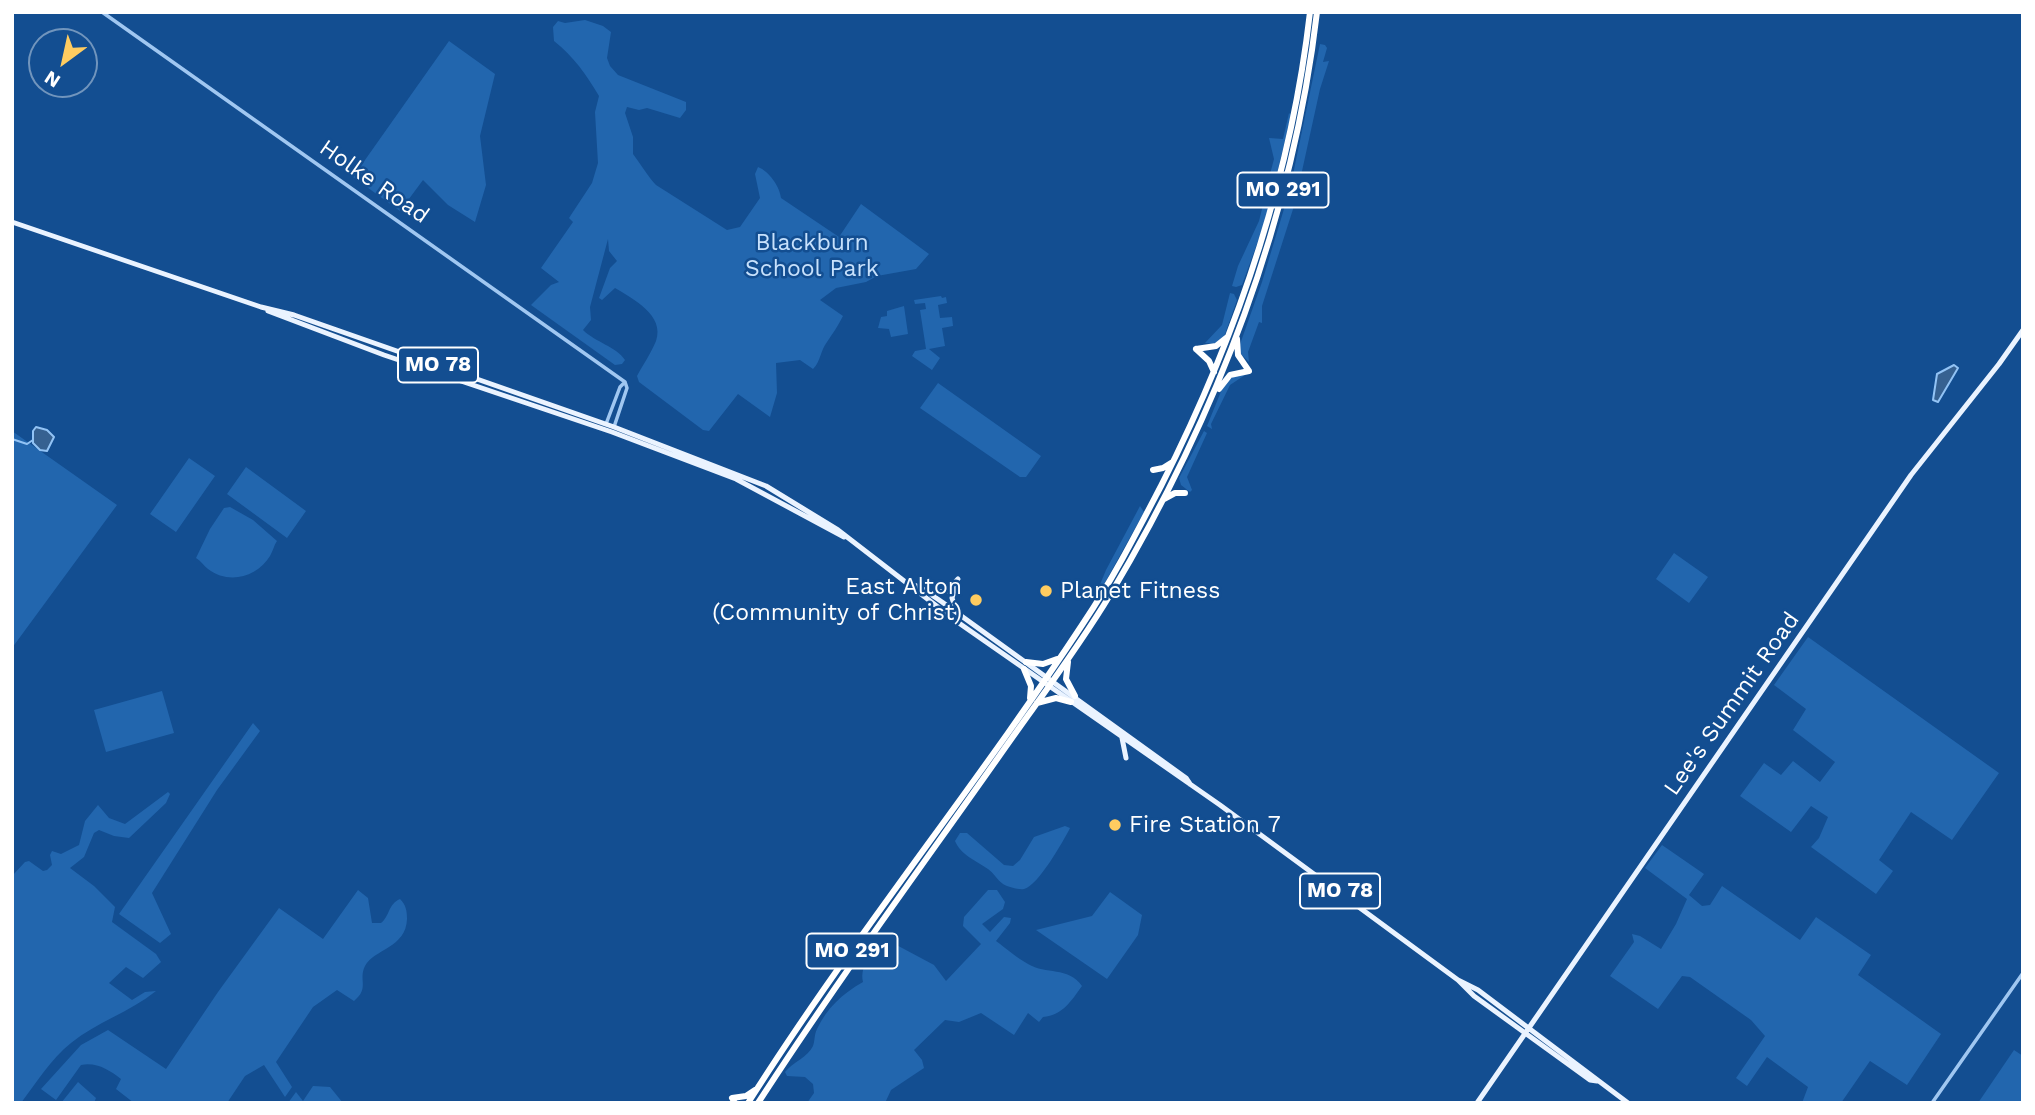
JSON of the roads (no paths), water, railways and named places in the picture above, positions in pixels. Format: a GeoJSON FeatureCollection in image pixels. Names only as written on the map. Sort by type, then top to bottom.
{"type":"FeatureCollection","features":[{"type":"Feature","properties":{"kind":"highway","name":"MO 291"},"geometry":{"type":"LineString","coordinates":[[758,1103],[1047,681],[1108,583],[1173,462],[1235,328],[1285,153],[1301,76],[1310,12]]}},
{"type":"Feature","properties":{"kind":"highway","name":"MO 291"},"geometry":{"type":"LineString","coordinates":[[1047,681],[1070,654],[1109,597],[1162,500],[1207,409],[1273,228],[1291,160],[1313,50],[1317,12]]}},
{"type":"Feature","properties":{"kind":"highway"},"geometry":{"type":"LineString","coordinates":[[1214,373],[1209,361],[1196,349],[1219,345],[1235,328]]}},
{"type":"Feature","properties":{"kind":"highway"},"geometry":{"type":"LineString","coordinates":[[1207,409],[1226,378],[1237,372],[1249,371],[1237,350],[1235,328]]}},
{"type":"Feature","properties":{"kind":"highway"},"geometry":{"type":"LineString","coordinates":[[1153,470],[1173,462]]}},
{"type":"Feature","properties":{"kind":"highway"},"geometry":{"type":"LineString","coordinates":[[1162,500],[1175,493],[1185,493]]}},
{"type":"Feature","properties":{"kind":"highway"},"geometry":{"type":"LineString","coordinates":[[1024,670],[1031,686],[1033,702],[1056,698],[1073,699],[1065,675],[1070,654]]}},
{"type":"Feature","properties":{"kind":"highway"},"geometry":{"type":"LineString","coordinates":[[1026,662],[1042,664],[1059,658]]}},
{"type":"Feature","properties":{"kind":"highway","name":"MO 291"},"geometry":{"type":"LineString","coordinates":[[748,1103],[802,1021],[1033,702]]}},
{"type":"Feature","properties":{"kind":"highway"},"geometry":{"type":"LineString","coordinates":[[735,1103],[732,1098],[746,1096],[757,1089]]}},
{"type":"Feature","properties":{"kind":"main road","name":"MO 78"},"geometry":{"type":"LineString","coordinates":[[12,222],[261,307],[371,350],[613,429],[766,486],[838,530],[1024,670],[1047,681]]}},
{"type":"Feature","properties":{"kind":"main road","name":"Lee's Summit Road"},"geometry":{"type":"LineString","coordinates":[[1477,1103],[1911,475],[2023,330]]}},
{"type":"Feature","properties":{"kind":"main road"},"geometry":{"type":"LineString","coordinates":[[927,592],[947,591],[957,581],[953,603],[960,615]]}},
{"type":"Feature","properties":{"kind":"main road","name":"MO 78"},"geometry":{"type":"LineString","coordinates":[[908,583],[927,592],[1026,662],[1047,681],[1186,778],[1190,784]]}},
{"type":"Feature","properties":{"kind":"main road","name":"MO 78"},"geometry":{"type":"LineString","coordinates":[[1073,699],[1122,738],[1190,784],[1458,979],[1474,996],[1527,1031],[1590,1080],[1597,1081],[1628,1103]]}},
{"type":"Feature","properties":{"kind":"main road"},"geometry":{"type":"LineString","coordinates":[[1122,738],[1126,758]]}},
{"type":"Feature","properties":{"kind":"street","name":"Holke Road"},"geometry":{"type":"LineString","coordinates":[[102,12],[625,382]]}},
{"type":"Feature","properties":{"kind":"street"},"geometry":{"type":"LineString","coordinates":[[605,427],[620,387],[625,382],[627,388],[613,429]]}},
{"type":"Feature","properties":{"kind":"street"},"geometry":{"type":"LineString","coordinates":[[1932,1103],[2023,973]]}},
{"type":"Feature","properties":{"kind":"waterway"},"geometry":{"type":"LineString","coordinates":[[12,439],[27,444],[33,440]]}},
{"type":"Feature","properties":{"kind":"place","name":"Planet Fitness"},"geometry":{"type":"Point","coordinates":[1046,591]}},
{"type":"Feature","properties":{"kind":"place","name":"East Alton (Community of Christ)"},"geometry":{"type":"Point","coordinates":[976,600]}},
{"type":"Feature","properties":{"kind":"place","name":"Fire Station 7"},"geometry":{"type":"Point","coordinates":[1115,825]}},
{"type":"Feature","properties":{"kind":"park label","name":"Blackburn School Park"},"geometry":{"type":"Point","coordinates":[812,256]}}]}
